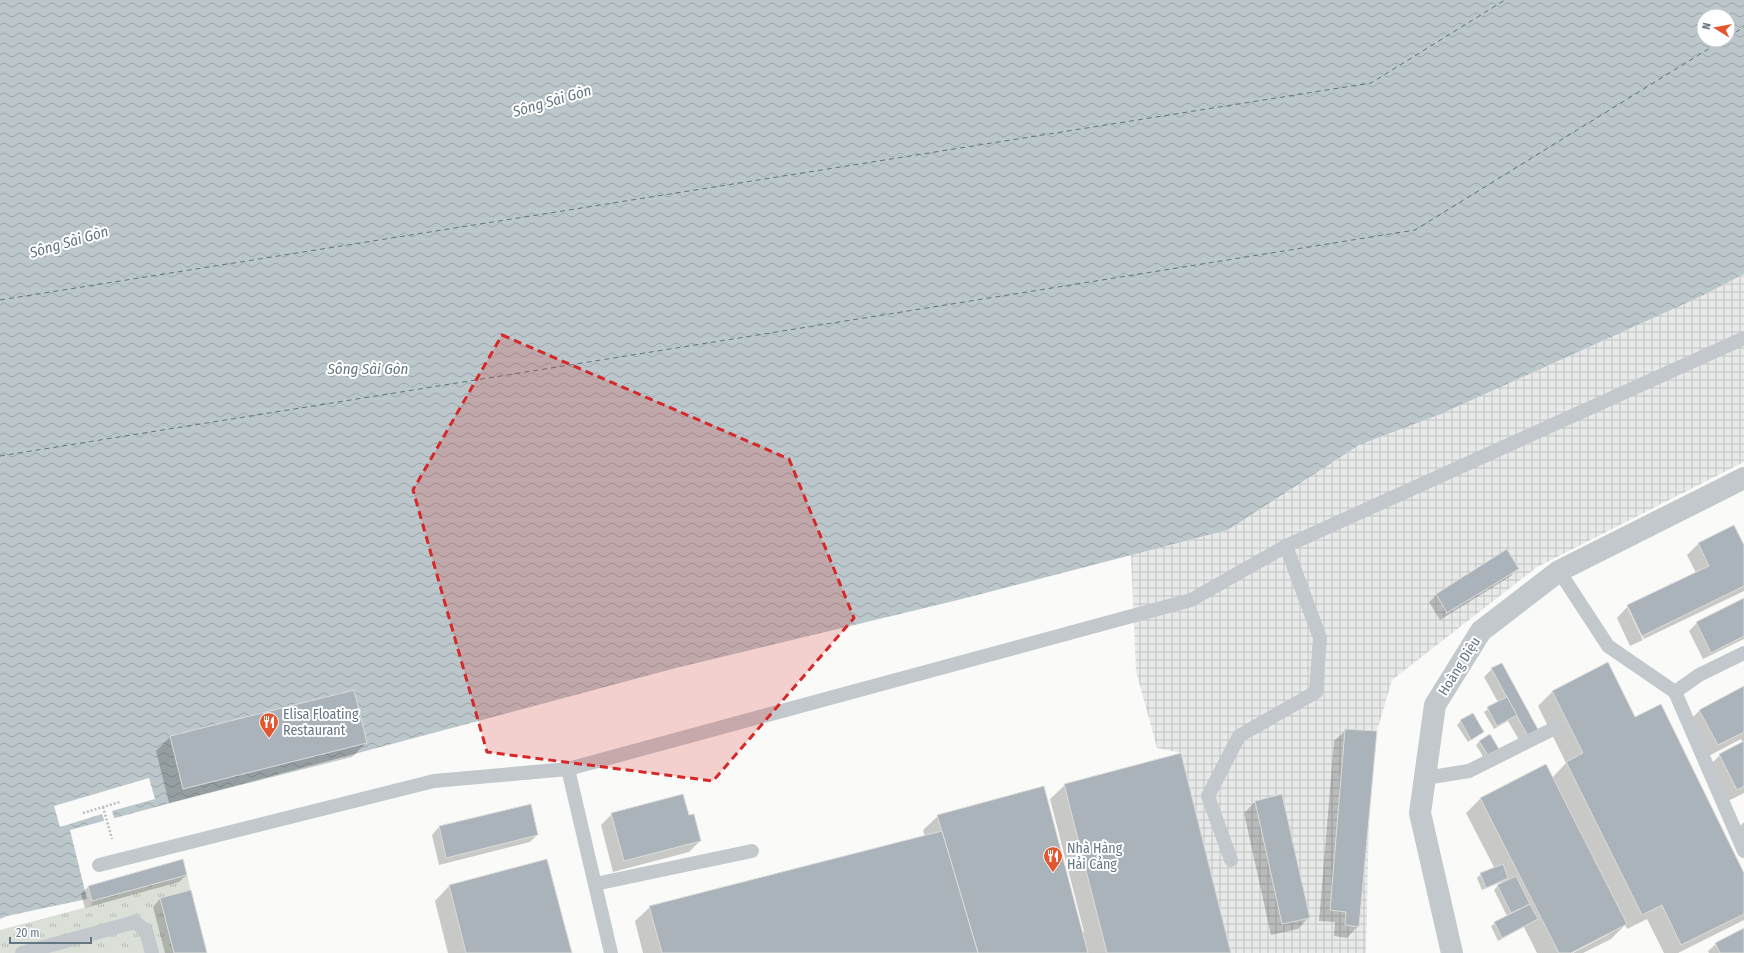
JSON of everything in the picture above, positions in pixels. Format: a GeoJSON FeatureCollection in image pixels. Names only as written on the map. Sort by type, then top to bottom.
{"type":"FeatureCollection","features":[{"type":"Feature","properties":{"kind":"street","name":"Hoàng Diệu"},"geometry":{"type":"LineString","coordinates":[[1452,953],[1420,813],[1435,705],[1481,631],[1559,571],[1744,478]]}},
{"type":"Feature","properties":{"kind":"lane"},"geometry":{"type":"LineString","coordinates":[[99,864],[434,781],[568,769],[1191,600],[1286,546],[1744,338]]}},
{"type":"Feature","properties":{"kind":"lane"},"geometry":{"type":"LineString","coordinates":[[1231,860],[1208,796],[1239,736],[1316,692],[1320,638],[1286,546]]}},
{"type":"Feature","properties":{"kind":"lane"},"geometry":{"type":"LineString","coordinates":[[1559,571],[1608,646],[1675,692],[1744,851]]}},
{"type":"Feature","properties":{"kind":"lane"},"geometry":{"type":"LineString","coordinates":[[1675,692],[1699,675],[1744,653]]}},
{"type":"Feature","properties":{"kind":"lane"},"geometry":{"type":"LineString","coordinates":[[1424,778],[1469,771],[1555,728]]}},
{"type":"Feature","properties":{"kind":"lane"},"geometry":{"type":"LineString","coordinates":[[568,769],[611,953]]}},
{"type":"Feature","properties":{"kind":"lane"},"geometry":{"type":"LineString","coordinates":[[595,884],[752,850]]}},
{"type":"Feature","properties":{"kind":"lane"},"geometry":{"type":"LineString","coordinates":[[22,953],[135,922],[146,931],[152,953]]}},
{"type":"Feature","properties":{"kind":"path"},"geometry":{"type":"LineString","coordinates":[[83,813],[120,802]]}},
{"type":"Feature","properties":{"kind":"path"},"geometry":{"type":"LineString","coordinates":[[103,807],[109,830]]}},
{"type":"Feature","properties":{"kind":"highlighted area"},"geometry":{"type":"Polygon","coordinates":[[[502,335],[789,459],[854,618],[713,781],[487,752],[413,490],[502,335]]]}},
{"type":"Feature","properties":{"kind":"shaded area"},"geometry":{"type":"Polygon","coordinates":[[[1744,274],[1744,462],[1537,567],[1392,680],[1377,731],[1369,816],[1366,953],[1231,953],[1181,753],[1157,748],[1136,671],[1131,555],[1228,530],[1359,445],[1441,414],[1704,295],[1744,274]]]}},
{"type":"Feature","properties":{"kind":"green space"},"geometry":{"type":"Polygon","coordinates":[[[187,875],[206,953],[0,953],[0,930],[91,906],[92,901],[187,875]]]}},
{"type":"Feature","properties":{"kind":"water","name":"Sông Sài Gòn"},"geometry":{"type":"Polygon","coordinates":[[[0,0],[1744,0],[1744,274],[1704,295],[1441,414],[1359,445],[1228,530],[958,600],[676,668],[70,830],[87,899],[7,916],[0,919],[0,0]]]}},
{"type":"Feature","properties":{"kind":"pier"},"geometry":{"type":"Polygon","coordinates":[[[149,778],[155,799],[112,811],[115,820],[105,823],[102,814],[60,827],[54,806],[149,778]]]}},
{"type":"Feature","properties":{"kind":"building"},"geometry":{"type":"Polygon","coordinates":[[[1734,525],[1744,545],[1744,586],[1642,636],[1627,605],[1709,566],[1698,543],[1734,525]]]}},
{"type":"Feature","properties":{"kind":"building"},"geometry":{"type":"Polygon","coordinates":[[[1507,549],[1519,569],[1447,613],[1436,594],[1507,549]]]}},
{"type":"Feature","properties":{"kind":"building"},"geometry":{"type":"Polygon","coordinates":[[[1744,598],[1744,636],[1711,653],[1696,622],[1744,598]]]}},
{"type":"Feature","properties":{"kind":"building"},"geometry":{"type":"Polygon","coordinates":[[[1608,662],[1635,717],[1661,704],[1744,873],[1744,914],[1681,945],[1662,905],[1642,915],[1566,762],[1583,753],[1552,691],[1608,662]]]}},
{"type":"Feature","properties":{"kind":"building"},"geometry":{"type":"Polygon","coordinates":[[[1502,663],[1540,733],[1529,738],[1491,668],[1502,663]]]}},
{"type":"Feature","properties":{"kind":"building"},"geometry":{"type":"Polygon","coordinates":[[[1744,686],[1744,732],[1718,745],[1699,710],[1744,686]]]}},
{"type":"Feature","properties":{"kind":"building","name":"Elisa Floating Restaurant"},"geometry":{"type":"Polygon","coordinates":[[[354,690],[367,743],[183,789],[170,736],[354,690]]]}},
{"type":"Feature","properties":{"kind":"building"},"geometry":{"type":"Polygon","coordinates":[[[1507,697],[1517,715],[1497,726],[1487,707],[1507,697]]]}},
{"type":"Feature","properties":{"kind":"building"},"geometry":{"type":"Polygon","coordinates":[[[1473,713],[1484,732],[1471,740],[1460,720],[1473,713]]]}},
{"type":"Feature","properties":{"kind":"building"},"geometry":{"type":"Polygon","coordinates":[[[1345,729],[1377,731],[1359,927],[1345,925],[1346,912],[1330,910],[1345,729]]]}},
{"type":"Feature","properties":{"kind":"building"},"geometry":{"type":"Polygon","coordinates":[[[1490,734],[1499,749],[1488,755],[1479,741],[1490,734]]]}},
{"type":"Feature","properties":{"kind":"building"},"geometry":{"type":"Polygon","coordinates":[[[1744,741],[1744,786],[1737,790],[1719,754],[1744,741]]]}},
{"type":"Feature","properties":{"kind":"building"},"geometry":{"type":"Polygon","coordinates":[[[1181,753],[1231,953],[1107,953],[1064,784],[1181,753]]]}},
{"type":"Feature","properties":{"kind":"building"},"geometry":{"type":"Polygon","coordinates":[[[1546,764],[1627,924],[1571,953],[1559,953],[1480,798],[1546,764]]]}},
{"type":"Feature","properties":{"kind":"building"},"geometry":{"type":"Polygon","coordinates":[[[1044,786],[1088,953],[978,953],[937,815],[1044,786]]]}},
{"type":"Feature","properties":{"kind":"building"},"geometry":{"type":"Polygon","coordinates":[[[683,794],[689,815],[694,814],[701,841],[624,861],[611,813],[683,794]]]}},
{"type":"Feature","properties":{"kind":"building"},"geometry":{"type":"Polygon","coordinates":[[[1282,794],[1310,918],[1282,924],[1255,801],[1282,794]]]}},
{"type":"Feature","properties":{"kind":"building"},"geometry":{"type":"Polygon","coordinates":[[[531,804],[538,835],[446,858],[439,826],[531,804]]]}},
{"type":"Feature","properties":{"kind":"building"},"geometry":{"type":"Polygon","coordinates":[[[942,831],[978,953],[662,953],[649,906],[942,831]]]}},
{"type":"Feature","properties":{"kind":"building"},"geometry":{"type":"Polygon","coordinates":[[[183,859],[187,875],[92,901],[88,886],[183,859]]]}},
{"type":"Feature","properties":{"kind":"building"},"geometry":{"type":"Polygon","coordinates":[[[547,859],[572,953],[466,953],[449,885],[547,859]]]}},
{"type":"Feature","properties":{"kind":"building"},"geometry":{"type":"Polygon","coordinates":[[[1503,864],[1508,878],[1486,888],[1480,873],[1503,864]]]}},
{"type":"Feature","properties":{"kind":"building"},"geometry":{"type":"Polygon","coordinates":[[[1516,876],[1530,904],[1511,913],[1497,885],[1516,876]]]}},
{"type":"Feature","properties":{"kind":"building"},"geometry":{"type":"Polygon","coordinates":[[[191,890],[207,953],[174,953],[160,898],[191,890]]]}},
{"type":"Feature","properties":{"kind":"building"},"geometry":{"type":"Polygon","coordinates":[[[1530,904],[1538,919],[1502,938],[1494,922],[1530,904]]]}},
{"type":"Feature","properties":{"kind":"building"},"geometry":{"type":"Polygon","coordinates":[[[1744,928],[1744,953],[1720,953],[1715,943],[1744,928]]]}},
{"type":"Feature","properties":{"kind":"ferry route"},"geometry":{"type":"LineString","coordinates":[[0,300],[1371,83],[1505,0]]}},
{"type":"Feature","properties":{"kind":"ferry route"},"geometry":{"type":"LineString","coordinates":[[1736,32],[1744,27]]}},
{"type":"Feature","properties":{"kind":"ferry route"},"geometry":{"type":"LineString","coordinates":[[0,456],[1415,230],[1710,48]]}},
{"type":"Feature","properties":{"kind":"place","name":"Elisa Floating Restaurant"},"geometry":{"type":"Point","coordinates":[269,739]}},
{"type":"Feature","properties":{"kind":"place","name":"Nhà Hàng Hải Cảng"},"geometry":{"type":"Point","coordinates":[1053,873]}}]}
